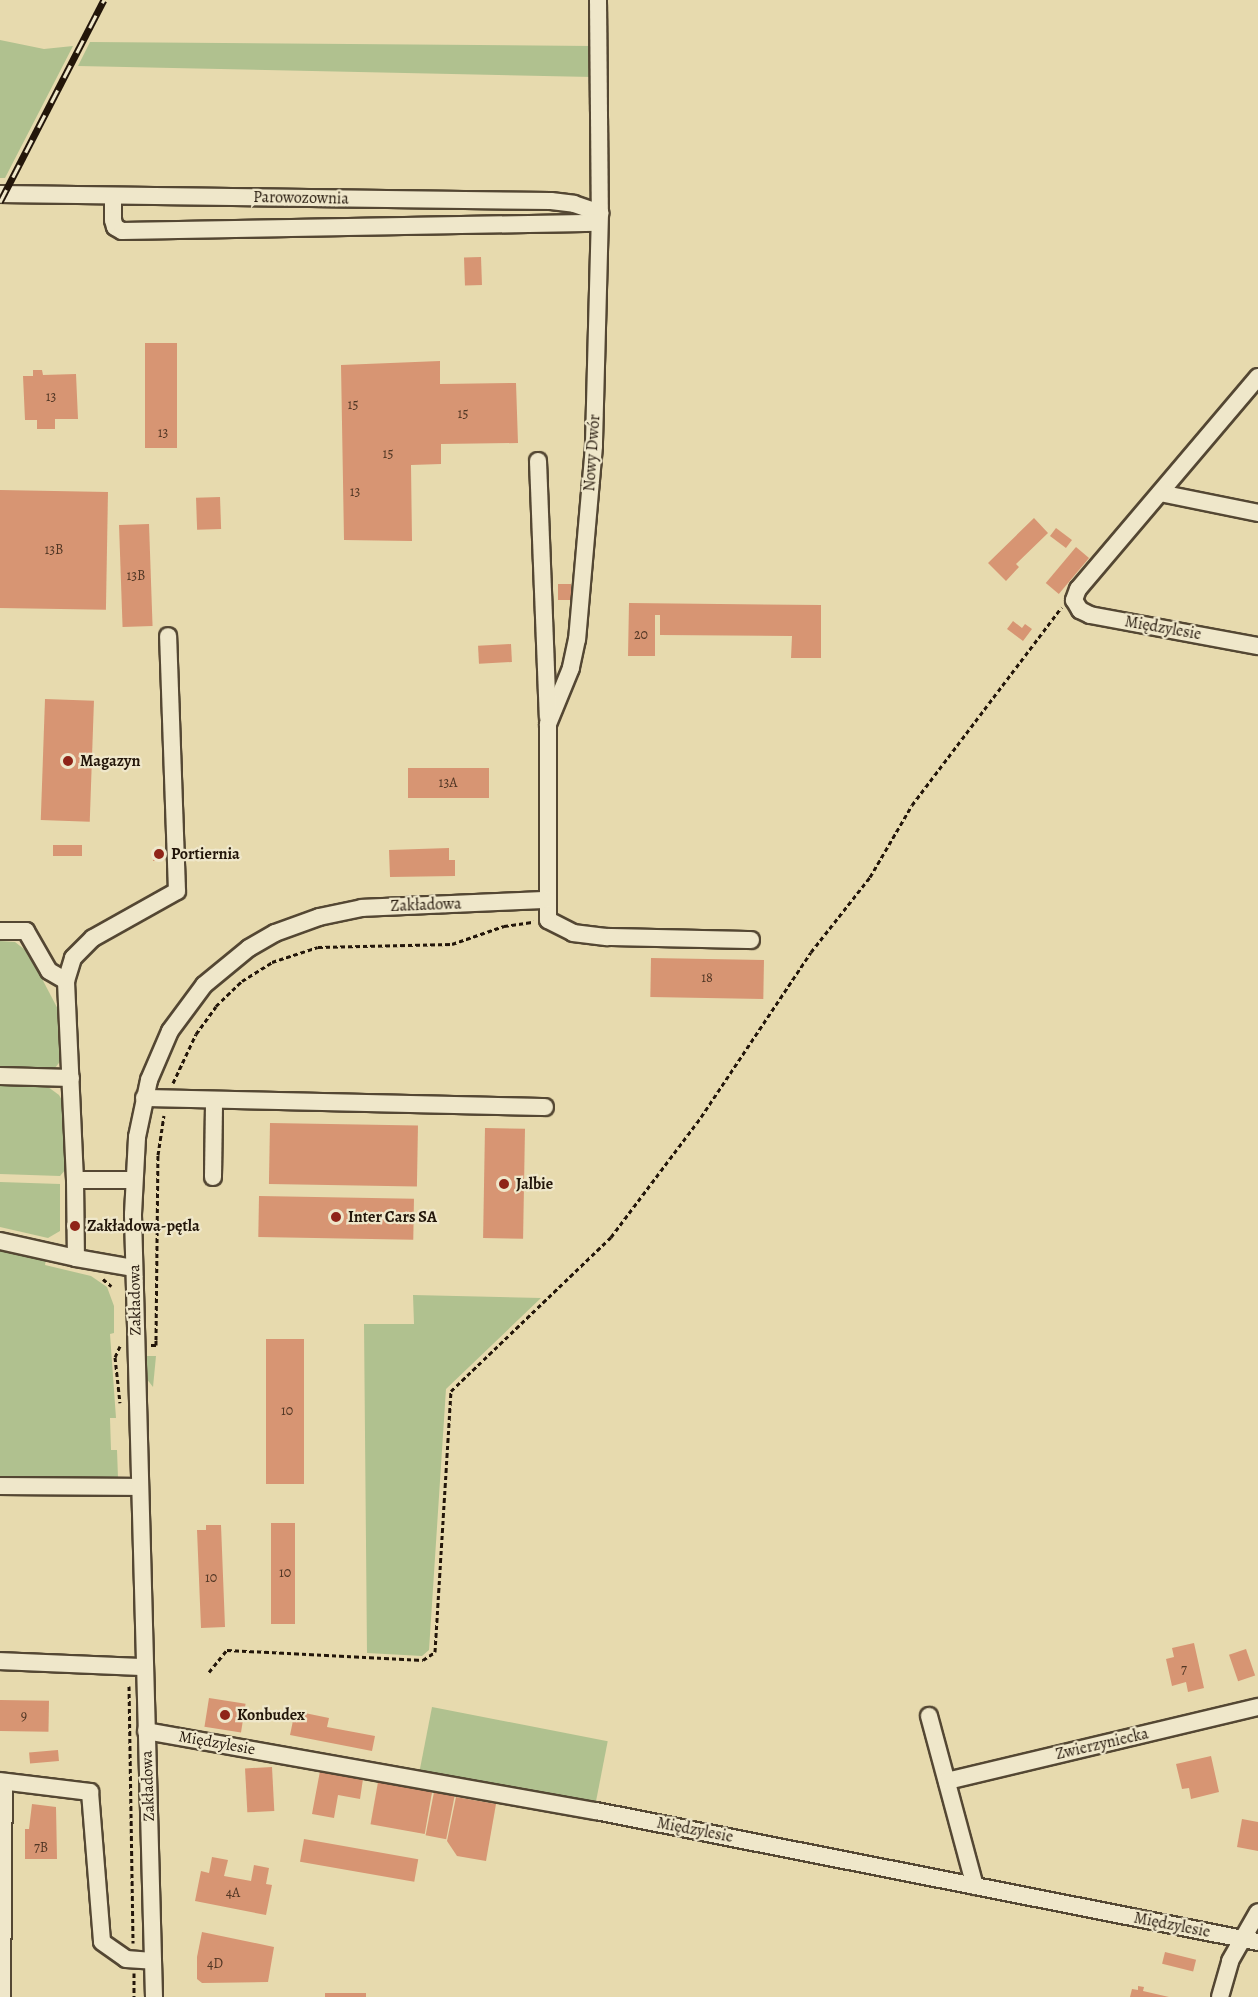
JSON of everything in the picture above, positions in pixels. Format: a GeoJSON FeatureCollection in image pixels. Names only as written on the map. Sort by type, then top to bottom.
{"type":"FeatureCollection","features":[{"type":"Feature","properties":{"kind":"street","name":"Nowy Dwór"},"geometry":{"type":"LineString","coordinates":[[598,0],[600,218],[594,446],[577,639],[571,668],[548,724],[547,900],[551,924],[573,933],[751,940]]}},
{"type":"Feature","properties":{"kind":"street","name":"Parowozownia"},"geometry":{"type":"LineString","coordinates":[[0,194],[551,201],[600,218]]}},
{"type":"Feature","properties":{"kind":"street"},"geometry":{"type":"LineString","coordinates":[[113,197],[113,220],[115,227],[122,231],[600,218]]}},
{"type":"Feature","properties":{"kind":"street"},"geometry":{"type":"LineString","coordinates":[[1074,600],[1078,590],[1258,377]]}},
{"type":"Feature","properties":{"kind":"street"},"geometry":{"type":"LineString","coordinates":[[538,461],[548,724]]}},
{"type":"Feature","properties":{"kind":"street"},"geometry":{"type":"LineString","coordinates":[[1160,493],[1258,513]]}},
{"type":"Feature","properties":{"kind":"street","name":"Międzylesie"},"geometry":{"type":"LineString","coordinates":[[1074,600],[1080,610],[1090,615],[1258,646]]}},
{"type":"Feature","properties":{"kind":"street"},"geometry":{"type":"LineString","coordinates":[[76,1258],[75,1180],[66,981],[73,958],[93,938],[177,891],[168,636]]}},
{"type":"Feature","properties":{"kind":"street","name":"Zakładowa"},"geometry":{"type":"LineString","coordinates":[[154,1997],[134,1268],[134,1180],[144,1098],[160,1053],[186,1006],[225,965],[266,938],[310,920],[348,910],[547,900]]}},
{"type":"Feature","properties":{"kind":"street"},"geometry":{"type":"LineString","coordinates":[[0,931],[26,932],[49,971],[66,981]]}},
{"type":"Feature","properties":{"kind":"street"},"geometry":{"type":"LineString","coordinates":[[0,1076],[71,1078]]}},
{"type":"Feature","properties":{"kind":"street"},"geometry":{"type":"LineString","coordinates":[[144,1098],[214,1102],[545,1107]]}},
{"type":"Feature","properties":{"kind":"street"},"geometry":{"type":"LineString","coordinates":[[213,1177],[214,1102]]}},
{"type":"Feature","properties":{"kind":"street"},"geometry":{"type":"LineString","coordinates":[[75,1180],[134,1180]]}},
{"type":"Feature","properties":{"kind":"street"},"geometry":{"type":"LineString","coordinates":[[0,1240],[76,1258],[134,1268]]}},
{"type":"Feature","properties":{"kind":"street"},"geometry":{"type":"LineString","coordinates":[[0,1486],[140,1487]]}},
{"type":"Feature","properties":{"kind":"street"},"geometry":{"type":"LineString","coordinates":[[0,1661],[145,1667]]}},
{"type":"Feature","properties":{"kind":"street","name":"Zwierzyniecka"},"geometry":{"type":"LineString","coordinates":[[947,1781],[1258,1707]]}},
{"type":"Feature","properties":{"kind":"street"},"geometry":{"type":"LineString","coordinates":[[929,1716],[975,1886]]}},
{"type":"Feature","properties":{"kind":"street","name":"Międzylesie"},"geometry":{"type":"LineString","coordinates":[[147,1731],[596,1811],[1250,1940]]}},
{"type":"Feature","properties":{"kind":"street"},"geometry":{"type":"LineString","coordinates":[[3,1997],[2,1782],[90,1792],[102,1942],[126,1959],[153,1961]]}},
{"type":"Feature","properties":{"kind":"street"},"geometry":{"type":"LineString","coordinates":[[1220,1997],[1230,1961],[1250,1940],[1258,1912]]}},
{"type":"Feature","properties":{"kind":"path"},"geometry":{"type":"LineString","coordinates":[[209,1672],[227,1650],[423,1660],[435,1652],[451,1391],[611,1237],[713,1100],[800,969],[870,878],[912,805],[1060,609],[1074,600]]}},
{"type":"Feature","properties":{"kind":"path"},"geometry":{"type":"LineString","coordinates":[[172,1086],[196,1034],[216,1006],[242,981],[272,962],[318,947],[452,944],[504,926],[538,922]]}},
{"type":"Feature","properties":{"kind":"path"},"geometry":{"type":"LineString","coordinates":[[156,1345],[158,1155],[165,1106]]}},
{"type":"Feature","properties":{"kind":"path"},"geometry":{"type":"LineString","coordinates":[[129,1680],[126,1703],[133,1946]]}},
{"type":"Feature","properties":{"kind":"path"},"geometry":{"type":"LineString","coordinates":[[134,1976],[134,1997]]}},
{"type":"Feature","properties":{"kind":"green space"},"geometry":{"type":"Polygon","coordinates":[[[0,40],[44,49],[73,46],[5,178],[0,178],[0,40]]]}},
{"type":"Feature","properties":{"kind":"green space"},"geometry":{"type":"Polygon","coordinates":[[[90,42],[592,46],[592,77],[78,66],[90,42]]]}},
{"type":"Feature","properties":{"kind":"green space"},"geometry":{"type":"Polygon","coordinates":[[[0,941],[15,942],[28,952],[61,1015],[62,1059],[55,1068],[0,1068],[0,941]]]}},
{"type":"Feature","properties":{"kind":"green space"},"geometry":{"type":"Polygon","coordinates":[[[0,1083],[44,1084],[59,1095],[64,1104],[66,1169],[60,1176],[0,1174],[0,1083]]]}},
{"type":"Feature","properties":{"kind":"green space"},"geometry":{"type":"Polygon","coordinates":[[[0,1182],[60,1184],[60,1231],[48,1238],[0,1227],[0,1182]]]}},
{"type":"Feature","properties":{"kind":"green space"},"geometry":{"type":"Polygon","coordinates":[[[0,1249],[46,1259],[45,1265],[91,1276],[107,1287],[114,1306],[114,1333],[110,1334],[116,1418],[110,1418],[111,1450],[117,1450],[118,1478],[0,1477],[0,1249]]]}},
{"type":"Feature","properties":{"kind":"green space"},"geometry":{"type":"Polygon","coordinates":[[[413,1295],[541,1298],[446,1389],[429,1650],[422,1656],[367,1653],[364,1324],[414,1324],[413,1295]]]}},
{"type":"Feature","properties":{"kind":"green space"},"geometry":{"type":"Polygon","coordinates":[[[145,1356],[156,1356],[153,1387],[146,1378],[145,1356]]]}},
{"type":"Feature","properties":{"kind":"green space"},"geometry":{"type":"Polygon","coordinates":[[[432,1707],[608,1741],[594,1811],[418,1777],[432,1707]]]}},
{"type":"Feature","properties":{"kind":"building"},"geometry":{"type":"Polygon","coordinates":[[[481,257],[482,285],[465,286],[464,258],[481,257]]]}},
{"type":"Feature","properties":{"kind":"building"},"geometry":{"type":"Polygon","coordinates":[[[145,343],[177,343],[177,448],[145,448],[145,343]]]}},
{"type":"Feature","properties":{"kind":"building"},"geometry":{"type":"Polygon","coordinates":[[[440,361],[440,384],[516,383],[518,443],[441,444],[441,464],[411,465],[412,541],[344,540],[341,365],[440,361]]]}},
{"type":"Feature","properties":{"kind":"building"},"geometry":{"type":"Polygon","coordinates":[[[33,370],[42,370],[43,375],[76,374],[78,419],[55,419],[55,429],[37,429],[37,420],[25,420],[23,376],[33,376],[33,370]]]}},
{"type":"Feature","properties":{"kind":"building"},"geometry":{"type":"Polygon","coordinates":[[[0,490],[108,492],[106,610],[0,608],[0,490]]]}},
{"type":"Feature","properties":{"kind":"building"},"geometry":{"type":"Polygon","coordinates":[[[220,497],[221,529],[197,530],[196,498],[220,497]]]}},
{"type":"Feature","properties":{"kind":"building"},"geometry":{"type":"Polygon","coordinates":[[[1034,518],[1048,533],[1016,564],[1019,567],[1006,581],[988,563],[1034,518]]]}},
{"type":"Feature","properties":{"kind":"building"},"geometry":{"type":"Polygon","coordinates":[[[149,524],[153,626],[123,627],[119,525],[149,524]]]}},
{"type":"Feature","properties":{"kind":"building"},"geometry":{"type":"Polygon","coordinates":[[[1056,528],[1072,540],[1066,548],[1050,536],[1056,528]]]}},
{"type":"Feature","properties":{"kind":"building"},"geometry":{"type":"Polygon","coordinates":[[[1076,547],[1089,558],[1059,594],[1046,583],[1076,547]]]}},
{"type":"Feature","properties":{"kind":"building"},"geometry":{"type":"Polygon","coordinates":[[[558,584],[571,584],[571,600],[558,600],[558,584]]]}},
{"type":"Feature","properties":{"kind":"building"},"geometry":{"type":"Polygon","coordinates":[[[629,603],[821,605],[821,658],[791,658],[792,636],[660,635],[660,615],[655,615],[655,656],[628,656],[629,603]]]}},
{"type":"Feature","properties":{"kind":"building"},"geometry":{"type":"Polygon","coordinates":[[[1013,621],[1022,628],[1025,624],[1032,629],[1023,641],[1007,629],[1013,621]]]}},
{"type":"Feature","properties":{"kind":"building"},"geometry":{"type":"Polygon","coordinates":[[[511,644],[512,662],[479,664],[478,646],[511,644]]]}},
{"type":"Feature","properties":{"kind":"building","name":"Magazyn"},"geometry":{"type":"Polygon","coordinates":[[[45,699],[94,701],[90,822],[41,820],[45,699]]]}},
{"type":"Feature","properties":{"kind":"building"},"geometry":{"type":"Polygon","coordinates":[[[408,768],[489,768],[489,798],[408,798],[408,768]]]}},
{"type":"Feature","properties":{"kind":"building"},"geometry":{"type":"Polygon","coordinates":[[[53,845],[82,845],[82,856],[53,856],[53,845]]]}},
{"type":"Feature","properties":{"kind":"building","name":"Portiernia"},"geometry":{"type":"Polygon","coordinates":[[[153,848],[164,848],[165,860],[153,861],[153,848]]]}},
{"type":"Feature","properties":{"kind":"building"},"geometry":{"type":"Polygon","coordinates":[[[449,848],[449,860],[455,860],[455,876],[390,877],[389,850],[449,848]]]}},
{"type":"Feature","properties":{"kind":"building"},"geometry":{"type":"Polygon","coordinates":[[[651,958],[764,960],[763,999],[650,997],[651,958]]]}},
{"type":"Feature","properties":{"kind":"building"},"geometry":{"type":"Polygon","coordinates":[[[270,1123],[418,1126],[417,1187],[269,1184],[270,1123]]]}},
{"type":"Feature","properties":{"kind":"building","name":"Jalbie"},"geometry":{"type":"Polygon","coordinates":[[[485,1128],[525,1129],[523,1239],[483,1238],[485,1128]]]}},
{"type":"Feature","properties":{"kind":"building","name":"Inter Cars SA"},"geometry":{"type":"Polygon","coordinates":[[[259,1196],[414,1199],[413,1240],[258,1237],[259,1196]]]}},
{"type":"Feature","properties":{"kind":"building"},"geometry":{"type":"Polygon","coordinates":[[[266,1339],[304,1339],[304,1484],[266,1484],[266,1339]]]}},
{"type":"Feature","properties":{"kind":"building"},"geometry":{"type":"Polygon","coordinates":[[[271,1523],[295,1523],[295,1624],[271,1624],[271,1523]]]}},
{"type":"Feature","properties":{"kind":"building"},"geometry":{"type":"Polygon","coordinates":[[[206,1525],[221,1525],[225,1627],[201,1628],[197,1530],[206,1530],[206,1525]]]}},
{"type":"Feature","properties":{"kind":"building"},"geometry":{"type":"Polygon","coordinates":[[[1194,1643],[1204,1688],[1188,1692],[1186,1682],[1172,1686],[1166,1659],[1174,1657],[1172,1648],[1194,1643]]]}},
{"type":"Feature","properties":{"kind":"building"},"geometry":{"type":"Polygon","coordinates":[[[1246,1649],[1255,1675],[1238,1681],[1229,1655],[1246,1649]]]}},
{"type":"Feature","properties":{"kind":"building","name":"Konbudex"},"geometry":{"type":"Polygon","coordinates":[[[209,1698],[246,1704],[241,1732],[204,1727],[209,1698]]]}},
{"type":"Feature","properties":{"kind":"building"},"geometry":{"type":"Polygon","coordinates":[[[0,1700],[49,1701],[48,1732],[0,1731],[0,1700]]]}},
{"type":"Feature","properties":{"kind":"building"},"geometry":{"type":"Polygon","coordinates":[[[295,1711],[329,1718],[327,1727],[375,1736],[372,1751],[290,1735],[295,1711]]]}},
{"type":"Feature","properties":{"kind":"building"},"geometry":{"type":"Polygon","coordinates":[[[58,1750],[59,1761],[30,1763],[29,1753],[58,1750]]]}},
{"type":"Feature","properties":{"kind":"building"},"geometry":{"type":"Polygon","coordinates":[[[1211,1756],[1219,1792],[1191,1799],[1189,1788],[1182,1789],[1176,1764],[1211,1756]]]}},
{"type":"Feature","properties":{"kind":"building"},"geometry":{"type":"Polygon","coordinates":[[[272,1767],[274,1811],[247,1812],[245,1768],[272,1767]]]}},
{"type":"Feature","properties":{"kind":"building"},"geometry":{"type":"Polygon","coordinates":[[[320,1771],[363,1779],[360,1799],[338,1795],[334,1818],[312,1814],[320,1771]]]}},
{"type":"Feature","properties":{"kind":"building"},"geometry":{"type":"Polygon","coordinates":[[[378,1782],[432,1792],[425,1834],[371,1824],[378,1782]]]}},
{"type":"Feature","properties":{"kind":"building"},"geometry":{"type":"Polygon","coordinates":[[[434,1792],[455,1796],[446,1839],[426,1835],[434,1792]]]}},
{"type":"Feature","properties":{"kind":"building"},"geometry":{"type":"Polygon","coordinates":[[[456,1797],[496,1804],[486,1861],[457,1856],[447,1841],[456,1797]]]}},
{"type":"Feature","properties":{"kind":"building"},"geometry":{"type":"Polygon","coordinates":[[[32,1804],[56,1807],[57,1859],[25,1859],[25,1829],[29,1829],[32,1804]]]}},
{"type":"Feature","properties":{"kind":"building"},"geometry":{"type":"Polygon","coordinates":[[[1242,1819],[1258,1822],[1258,1851],[1237,1847],[1242,1819]]]}},
{"type":"Feature","properties":{"kind":"building"},"geometry":{"type":"Polygon","coordinates":[[[304,1839],[418,1859],[414,1882],[300,1862],[304,1839]]]}},
{"type":"Feature","properties":{"kind":"building"},"geometry":{"type":"Polygon","coordinates":[[[212,1857],[228,1860],[224,1876],[251,1881],[254,1865],[269,1868],[266,1884],[272,1885],[266,1915],[195,1901],[201,1871],[209,1873],[212,1857]]]}},
{"type":"Feature","properties":{"kind":"building"},"geometry":{"type":"Polygon","coordinates":[[[202,1932],[274,1947],[268,1982],[202,1983],[197,1979],[197,1957],[202,1932]]]}},
{"type":"Feature","properties":{"kind":"building"},"geometry":{"type":"Polygon","coordinates":[[[1165,1952],[1196,1960],[1193,1971],[1162,1964],[1165,1952]]]}},
{"type":"Feature","properties":{"kind":"building"},"geometry":{"type":"Polygon","coordinates":[[[1138,1986],[1144,1987],[1143,1991],[1169,1997],[1130,1997],[1132,1989],[1138,1990],[1138,1986]]]}},
{"type":"Feature","properties":{"kind":"building"},"geometry":{"type":"Polygon","coordinates":[[[325,1993],[366,1993],[366,1997],[325,1997],[325,1993]]]}},
{"type":"Feature","properties":{"kind":"railway"},"geometry":{"type":"LineString","coordinates":[[0,202],[104,0]]}},
{"type":"Feature","properties":{"kind":"place","name":"Magazyn"},"geometry":{"type":"Point","coordinates":[68,761]}},
{"type":"Feature","properties":{"kind":"place","name":"Portiernia"},"geometry":{"type":"Point","coordinates":[159,854]}},
{"type":"Feature","properties":{"kind":"place","name":"Jalbie"},"geometry":{"type":"Point","coordinates":[504,1184]}},
{"type":"Feature","properties":{"kind":"place","name":"Inter Cars SA"},"geometry":{"type":"Point","coordinates":[336,1217]}},
{"type":"Feature","properties":{"kind":"place","name":"Zakładowa-pętla"},"geometry":{"type":"Point","coordinates":[75,1226]}},
{"type":"Feature","properties":{"kind":"place","name":"Konbudex"},"geometry":{"type":"Point","coordinates":[225,1715]}}]}
